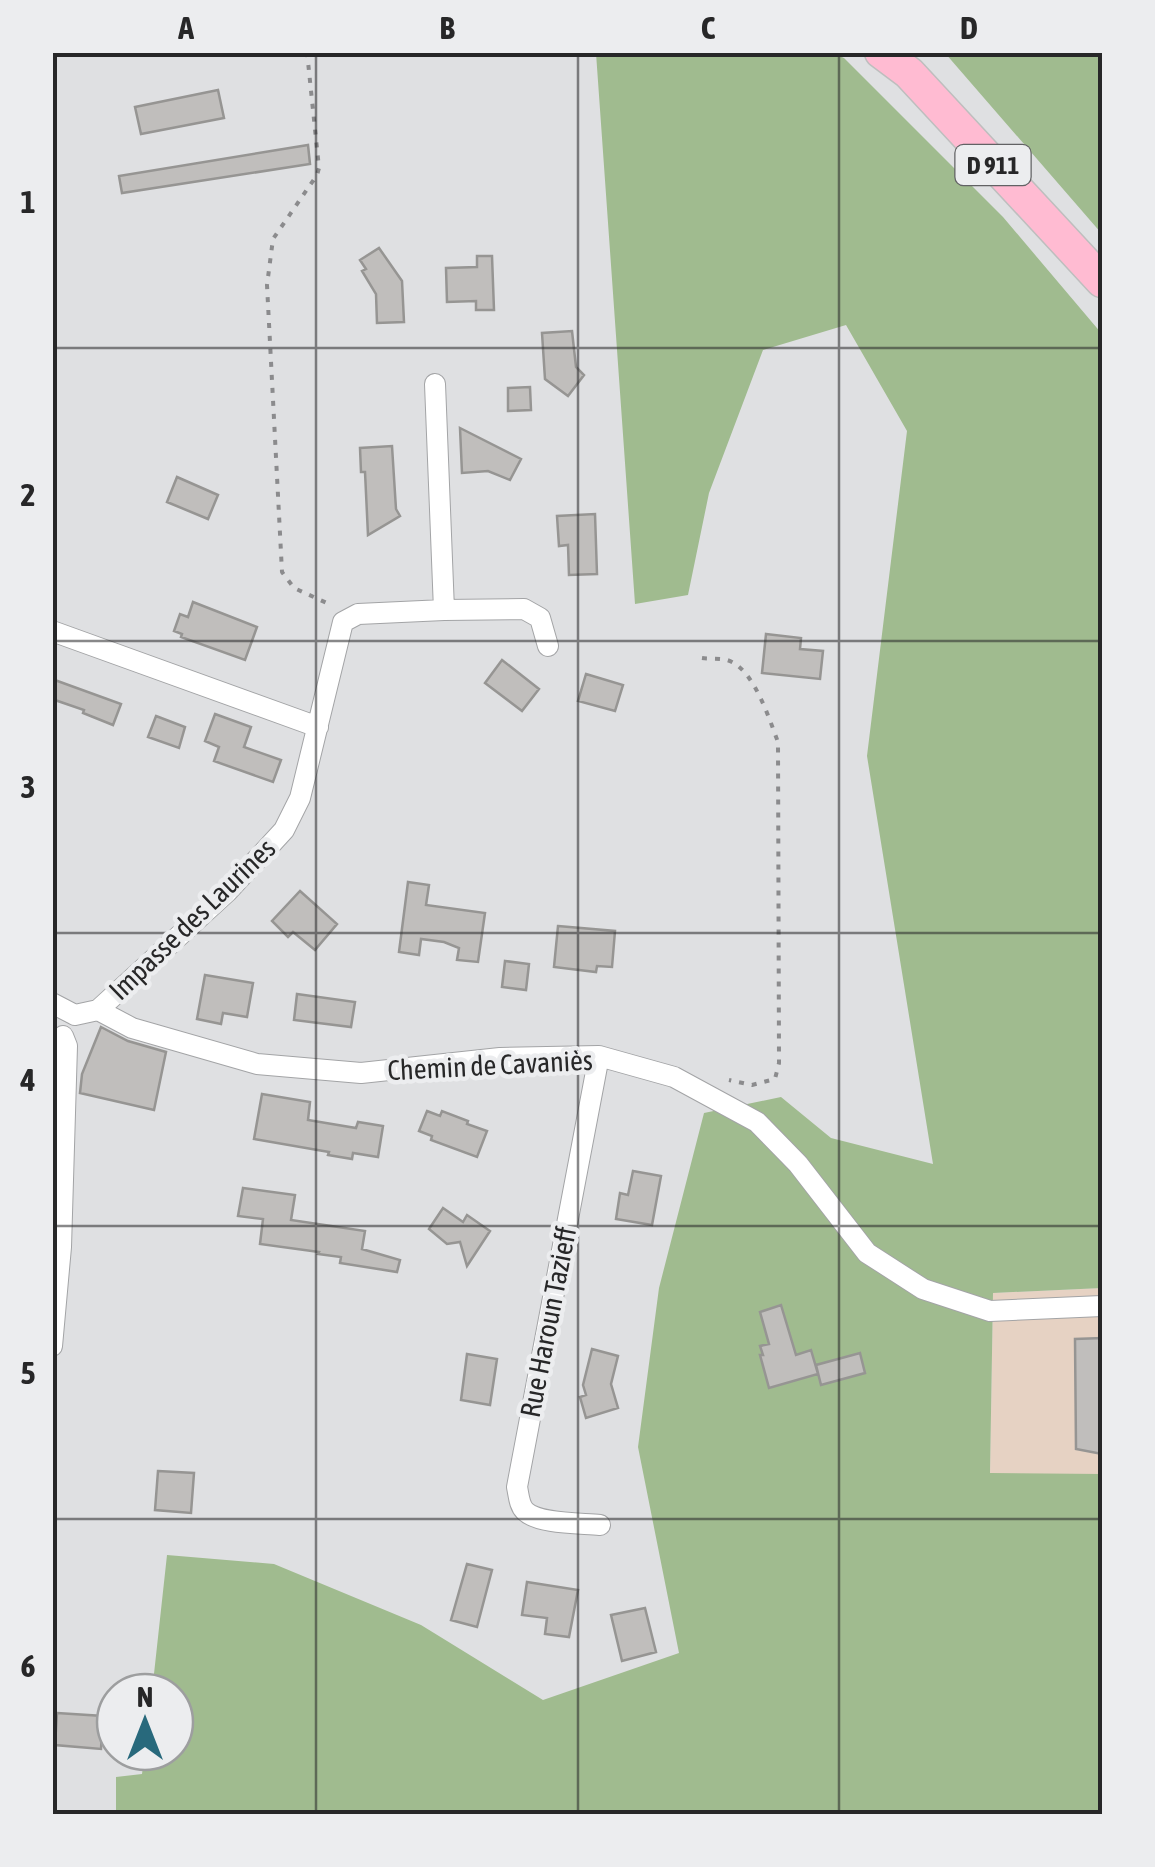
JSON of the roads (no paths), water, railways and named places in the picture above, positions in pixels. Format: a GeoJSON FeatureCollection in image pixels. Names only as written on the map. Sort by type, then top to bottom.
{"type":"FeatureCollection","features":[{"type":"Feature","properties":{"kind":"main road","name":"D 911"},"geometry":{"type":"LineString","coordinates":[[881,52],[908,73],[1102,282]]}},
{"type":"Feature","properties":{"kind":"street"},"geometry":{"type":"LineString","coordinates":[[435,384],[444,610],[524,609],[540,618],[548,646]]}},
{"type":"Feature","properties":{"kind":"street","name":"Impasse des Laurines"},"geometry":{"type":"LineString","coordinates":[[75,1015],[98,1010],[227,892],[284,830],[300,798],[344,622],[358,614],[444,610]]}},
{"type":"Feature","properties":{"kind":"street"},"geometry":{"type":"LineString","coordinates":[[52,630],[318,727]]}},
{"type":"Feature","properties":{"kind":"street"},"geometry":{"type":"LineString","coordinates":[[52,1003],[75,1015],[58,1038],[67,1046],[62,1247],[52,1346]]}},
{"type":"Feature","properties":{"kind":"street","name":"Chemin de Cavaniès"},"geometry":{"type":"LineString","coordinates":[[98,1010],[132,1028],[257,1064],[362,1073],[500,1058],[598,1056],[674,1077],[757,1122],[798,1164],[867,1253],[923,1289],[990,1311],[1102,1306]]}},
{"type":"Feature","properties":{"kind":"street","name":"Rue Haroun Tazieff"},"geometry":{"type":"LineString","coordinates":[[598,1056],[517,1487],[521,1506],[528,1514],[545,1520],[600,1525]]}}]}
